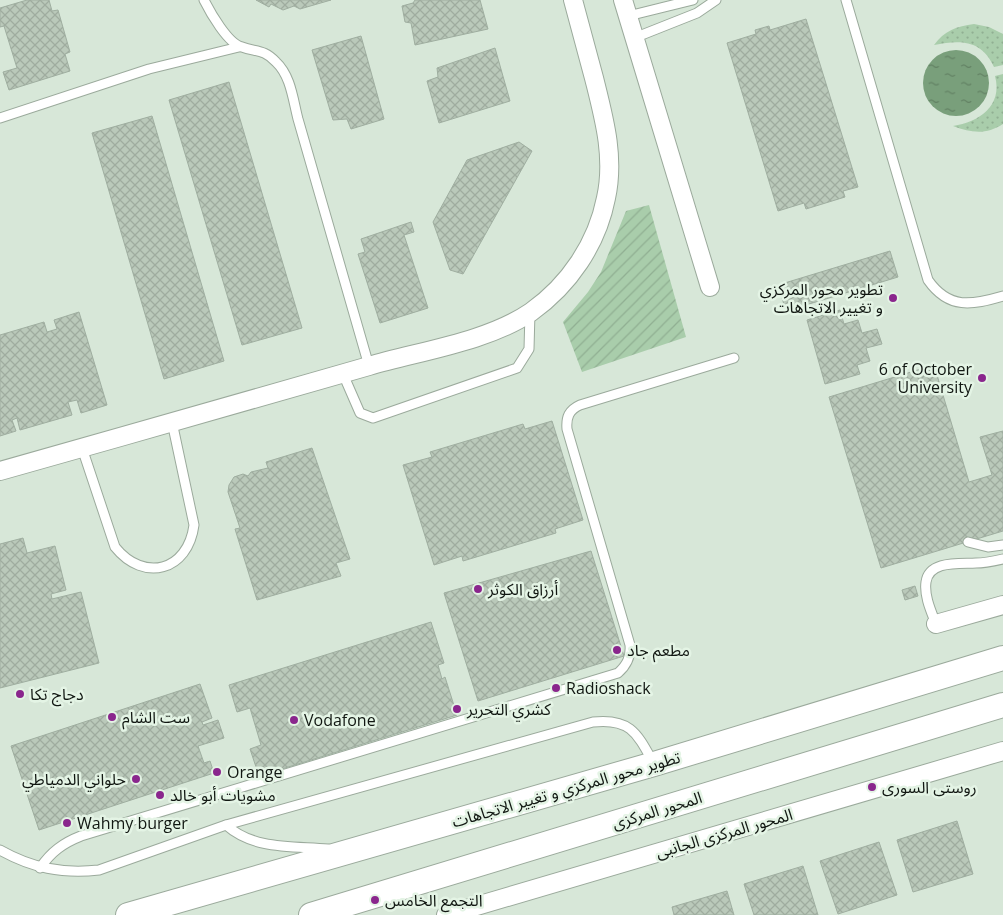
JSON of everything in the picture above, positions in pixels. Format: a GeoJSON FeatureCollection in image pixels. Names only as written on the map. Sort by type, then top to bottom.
{"type":"FeatureCollection","features":[{"type":"Feature","properties":{"kind":"main road","name":"تطوير محور المركزي و تغيير الاتجاهات"},"geometry":{"type":"LineString","coordinates":[[128,915],[654,764],[1003,658]]}},
{"type":"Feature","properties":{"kind":"main road","name":"المحور المركزى"},"geometry":{"type":"LineString","coordinates":[[311,915],[346,910],[1003,705]]}},
{"type":"Feature","properties":{"kind":"street"},"geometry":{"type":"LineString","coordinates":[[0,471],[369,366],[489,334],[530,312],[549,298],[565,281],[591,242],[602,213],[610,175],[610,151],[607,128],[573,0]]}},
{"type":"Feature","properties":{"kind":"street"},"geometry":{"type":"LineString","coordinates":[[626,8],[710,287]]}},
{"type":"Feature","properties":{"kind":"street"},"geometry":{"type":"LineString","coordinates":[[936,624],[1003,605]]}},
{"type":"Feature","properties":{"kind":"street","name":"المحور المركزى الجانبى"},"geometry":{"type":"LineString","coordinates":[[446,915],[1003,751]]}},
{"type":"Feature","properties":{"kind":"lane"},"geometry":{"type":"LineString","coordinates":[[204,0],[221,30],[239,47]]}},
{"type":"Feature","properties":{"kind":"lane"},"geometry":{"type":"LineString","coordinates":[[626,8],[694,0]]}},
{"type":"Feature","properties":{"kind":"lane"},"geometry":{"type":"LineString","coordinates":[[634,38],[697,14],[713,0]]}},
{"type":"Feature","properties":{"kind":"lane"},"geometry":{"type":"LineString","coordinates":[[846,0],[928,280],[941,295],[960,303],[971,304],[1003,296]]}},
{"type":"Feature","properties":{"kind":"lane"},"geometry":{"type":"LineString","coordinates":[[0,118],[149,69],[239,47],[260,50],[276,62],[288,79],[369,366]]}},
{"type":"Feature","properties":{"kind":"lane"},"geometry":{"type":"LineString","coordinates":[[343,374],[360,413],[373,418],[517,368],[529,349],[530,312]]}},
{"type":"Feature","properties":{"kind":"lane"},"geometry":{"type":"LineString","coordinates":[[40,868],[57,848],[81,836],[618,673],[628,661],[630,645],[567,429],[568,414],[573,408],[580,405],[734,358]]}},
{"type":"Feature","properties":{"kind":"lane"},"geometry":{"type":"LineString","coordinates":[[82,448],[115,547],[124,557],[136,565],[149,568],[163,566],[176,560],[186,551],[192,539],[194,525],[172,422]]}},
{"type":"Feature","properties":{"kind":"lane"},"geometry":{"type":"LineString","coordinates":[[968,542],[988,547],[1003,545]]}},
{"type":"Feature","properties":{"kind":"lane"},"geometry":{"type":"LineString","coordinates":[[936,624],[928,602],[925,583],[932,570],[945,564],[983,563],[1003,559]]}},
{"type":"Feature","properties":{"kind":"lane"},"geometry":{"type":"LineString","coordinates":[[0,850],[20,861],[40,868],[60,872],[99,870],[226,825],[593,722],[606,720],[619,722],[631,728],[640,738],[654,764]]}},
{"type":"Feature","properties":{"kind":"lane"},"geometry":{"type":"LineString","coordinates":[[226,825],[242,837],[261,844],[351,850]]}},
{"type":"Feature","properties":{"kind":"shaded area"},"geometry":{"type":"Polygon","coordinates":[[[974,24],[989,27],[1003,34],[1003,65],[994,67],[983,51],[976,46],[961,42],[934,45],[951,30],[974,24]]]}},
{"type":"Feature","properties":{"kind":"shaded area"},"geometry":{"type":"Polygon","coordinates":[[[1003,74],[1003,124],[991,130],[979,132],[953,126],[972,121],[987,111],[995,96],[997,87],[995,76],[1003,74]]]}},
{"type":"Feature","properties":{"kind":"shaded area"},"geometry":{"type":"Polygon","coordinates":[[[649,205],[686,337],[582,372],[563,322],[588,292],[601,272],[626,211],[649,205]]]}},
{"type":"Feature","properties":{"kind":"water"},"geometry":{"type":"Polygon","coordinates":[[[956,50],[968,53],[979,60],[986,71],[989,83],[986,95],[979,106],[968,113],[956,116],[944,113],[933,106],[926,95],[923,83],[926,71],[933,60],[944,53],[956,50]]]}},
{"type":"Feature","properties":{"kind":"building"},"geometry":{"type":"Polygon","coordinates":[[[27,0],[49,0],[52,11],[58,10],[70,52],[65,54],[70,71],[9,90],[3,72],[17,68],[4,26],[0,27],[0,8],[27,0]]]}},
{"type":"Feature","properties":{"kind":"building"},"geometry":{"type":"Polygon","coordinates":[[[256,0],[331,0],[300,9],[294,6],[283,10],[271,4],[269,7],[256,0]]]}},
{"type":"Feature","properties":{"kind":"building"},"geometry":{"type":"Polygon","coordinates":[[[415,0],[480,0],[488,29],[415,45],[411,23],[405,22],[402,6],[413,3],[415,0]]]}},
{"type":"Feature","properties":{"kind":"building"},"geometry":{"type":"Polygon","coordinates":[[[806,19],[858,187],[843,191],[845,197],[806,209],[804,203],[778,211],[727,43],[756,34],[755,30],[769,26],[770,30],[806,19]]]}},
{"type":"Feature","properties":{"kind":"building"},"geometry":{"type":"Polygon","coordinates":[[[361,36],[384,119],[351,129],[347,119],[333,120],[312,50],[361,36]]]}},
{"type":"Feature","properties":{"kind":"building"},"geometry":{"type":"Polygon","coordinates":[[[495,48],[510,101],[439,123],[427,81],[438,77],[437,68],[495,48]]]}},
{"type":"Feature","properties":{"kind":"building"},"geometry":{"type":"Polygon","coordinates":[[[229,82],[302,328],[242,345],[169,100],[229,82]]]}},
{"type":"Feature","properties":{"kind":"building"},"geometry":{"type":"Polygon","coordinates":[[[152,116],[224,361],[164,379],[92,133],[152,116]]]}},
{"type":"Feature","properties":{"kind":"building"},"geometry":{"type":"Polygon","coordinates":[[[519,142],[532,151],[463,274],[450,270],[433,222],[467,160],[519,142]]]}},
{"type":"Feature","properties":{"kind":"building"},"geometry":{"type":"Polygon","coordinates":[[[411,222],[414,232],[404,235],[428,308],[380,323],[358,254],[365,252],[361,239],[411,222]]]}},
{"type":"Feature","properties":{"kind":"building"},"geometry":{"type":"Polygon","coordinates":[[[890,251],[898,277],[786,311],[778,285],[890,251]]]}},
{"type":"Feature","properties":{"kind":"building"},"geometry":{"type":"Polygon","coordinates":[[[840,310],[844,324],[858,320],[862,333],[877,329],[882,344],[866,348],[870,361],[857,365],[860,374],[825,384],[807,320],[840,310]]]}},
{"type":"Feature","properties":{"kind":"building"},"geometry":{"type":"Polygon","coordinates":[[[79,312],[107,405],[81,413],[77,400],[68,402],[72,415],[20,430],[17,418],[12,420],[16,431],[0,436],[0,335],[44,322],[47,332],[57,329],[54,320],[79,312]]]}},
{"type":"Feature","properties":{"kind":"building"},"geometry":{"type":"Polygon","coordinates":[[[934,365],[969,482],[992,475],[980,437],[1003,431],[1003,531],[881,568],[829,397],[934,365]]]}},
{"type":"Feature","properties":{"kind":"building"},"geometry":{"type":"Polygon","coordinates":[[[552,421],[583,520],[555,529],[556,533],[463,561],[462,556],[434,565],[403,465],[432,457],[430,452],[523,424],[525,429],[552,421]]]}},
{"type":"Feature","properties":{"kind":"building"},"geometry":{"type":"Polygon","coordinates":[[[312,448],[350,559],[336,563],[341,576],[257,600],[235,529],[240,528],[228,492],[229,485],[234,477],[243,474],[248,476],[251,472],[268,468],[266,462],[312,448]]]}},
{"type":"Feature","properties":{"kind":"building"},"geometry":{"type":"Polygon","coordinates":[[[23,538],[27,553],[55,546],[66,590],[51,594],[52,599],[81,592],[99,663],[0,688],[0,544],[23,538]]]}},
{"type":"Feature","properties":{"kind":"building"},"geometry":{"type":"Polygon","coordinates":[[[591,551],[624,656],[478,701],[444,593],[591,551]]]}},
{"type":"Feature","properties":{"kind":"building"},"geometry":{"type":"Polygon","coordinates":[[[915,586],[918,596],[905,600],[902,590],[915,586]]]}},
{"type":"Feature","properties":{"kind":"building"},"geometry":{"type":"Polygon","coordinates":[[[431,622],[444,663],[438,665],[442,679],[445,677],[457,715],[259,776],[250,749],[261,745],[250,708],[237,712],[229,685],[431,622]]]}},
{"type":"Feature","properties":{"kind":"building"},"geometry":{"type":"Polygon","coordinates":[[[200,684],[212,718],[202,722],[203,725],[218,720],[224,738],[198,746],[204,763],[210,761],[214,773],[39,830],[11,746],[200,684]]]}},
{"type":"Feature","properties":{"kind":"building"},"geometry":{"type":"Polygon","coordinates":[[[957,821],[973,874],[913,892],[897,840],[957,821]]]}},
{"type":"Feature","properties":{"kind":"building"},"geometry":{"type":"Polygon","coordinates":[[[879,842],[897,895],[838,914],[820,861],[879,842]]]}},
{"type":"Feature","properties":{"kind":"building"},"geometry":{"type":"Polygon","coordinates":[[[803,866],[818,915],[754,915],[744,884],[803,866]]]}},
{"type":"Feature","properties":{"kind":"building"},"geometry":{"type":"Polygon","coordinates":[[[727,891],[734,915],[674,915],[672,907],[727,891]]]}},
{"type":"Feature","properties":{"kind":"place","name":"تطوير محور المركزي و تغيير الاتجاهات"},"geometry":{"type":"Point","coordinates":[893,298]}},
{"type":"Feature","properties":{"kind":"place","name":"6 of October University"},"geometry":{"type":"Point","coordinates":[982,378]}},
{"type":"Feature","properties":{"kind":"place","name":"أرزاق الكوثر"},"geometry":{"type":"Point","coordinates":[478,589]}},
{"type":"Feature","properties":{"kind":"place","name":"مطعم جاد"},"geometry":{"type":"Point","coordinates":[617,650]}},
{"type":"Feature","properties":{"kind":"place","name":"Radioshack"},"geometry":{"type":"Point","coordinates":[556,688]}},
{"type":"Feature","properties":{"kind":"place","name":"دجاج تكا"},"geometry":{"type":"Point","coordinates":[20,694]}},
{"type":"Feature","properties":{"kind":"place","name":"كشري التحرير"},"geometry":{"type":"Point","coordinates":[457,709]}},
{"type":"Feature","properties":{"kind":"place","name":"ست الشام"},"geometry":{"type":"Point","coordinates":[112,717]}},
{"type":"Feature","properties":{"kind":"place","name":"Vodafone"},"geometry":{"type":"Point","coordinates":[294,720]}},
{"type":"Feature","properties":{"kind":"place","name":"Orange"},"geometry":{"type":"Point","coordinates":[217,772]}},
{"type":"Feature","properties":{"kind":"place","name":"حلواني الدمياطي"},"geometry":{"type":"Point","coordinates":[136,779]}},
{"type":"Feature","properties":{"kind":"place","name":"روستى السورى"},"geometry":{"type":"Point","coordinates":[872,787]}},
{"type":"Feature","properties":{"kind":"place","name":"مشويات أبو خالد"},"geometry":{"type":"Point","coordinates":[160,795]}},
{"type":"Feature","properties":{"kind":"place","name":"Wahmy burger"},"geometry":{"type":"Point","coordinates":[67,823]}},
{"type":"Feature","properties":{"kind":"place","name":"التجمع الخامس"},"geometry":{"type":"Point","coordinates":[375,900]}}]}
